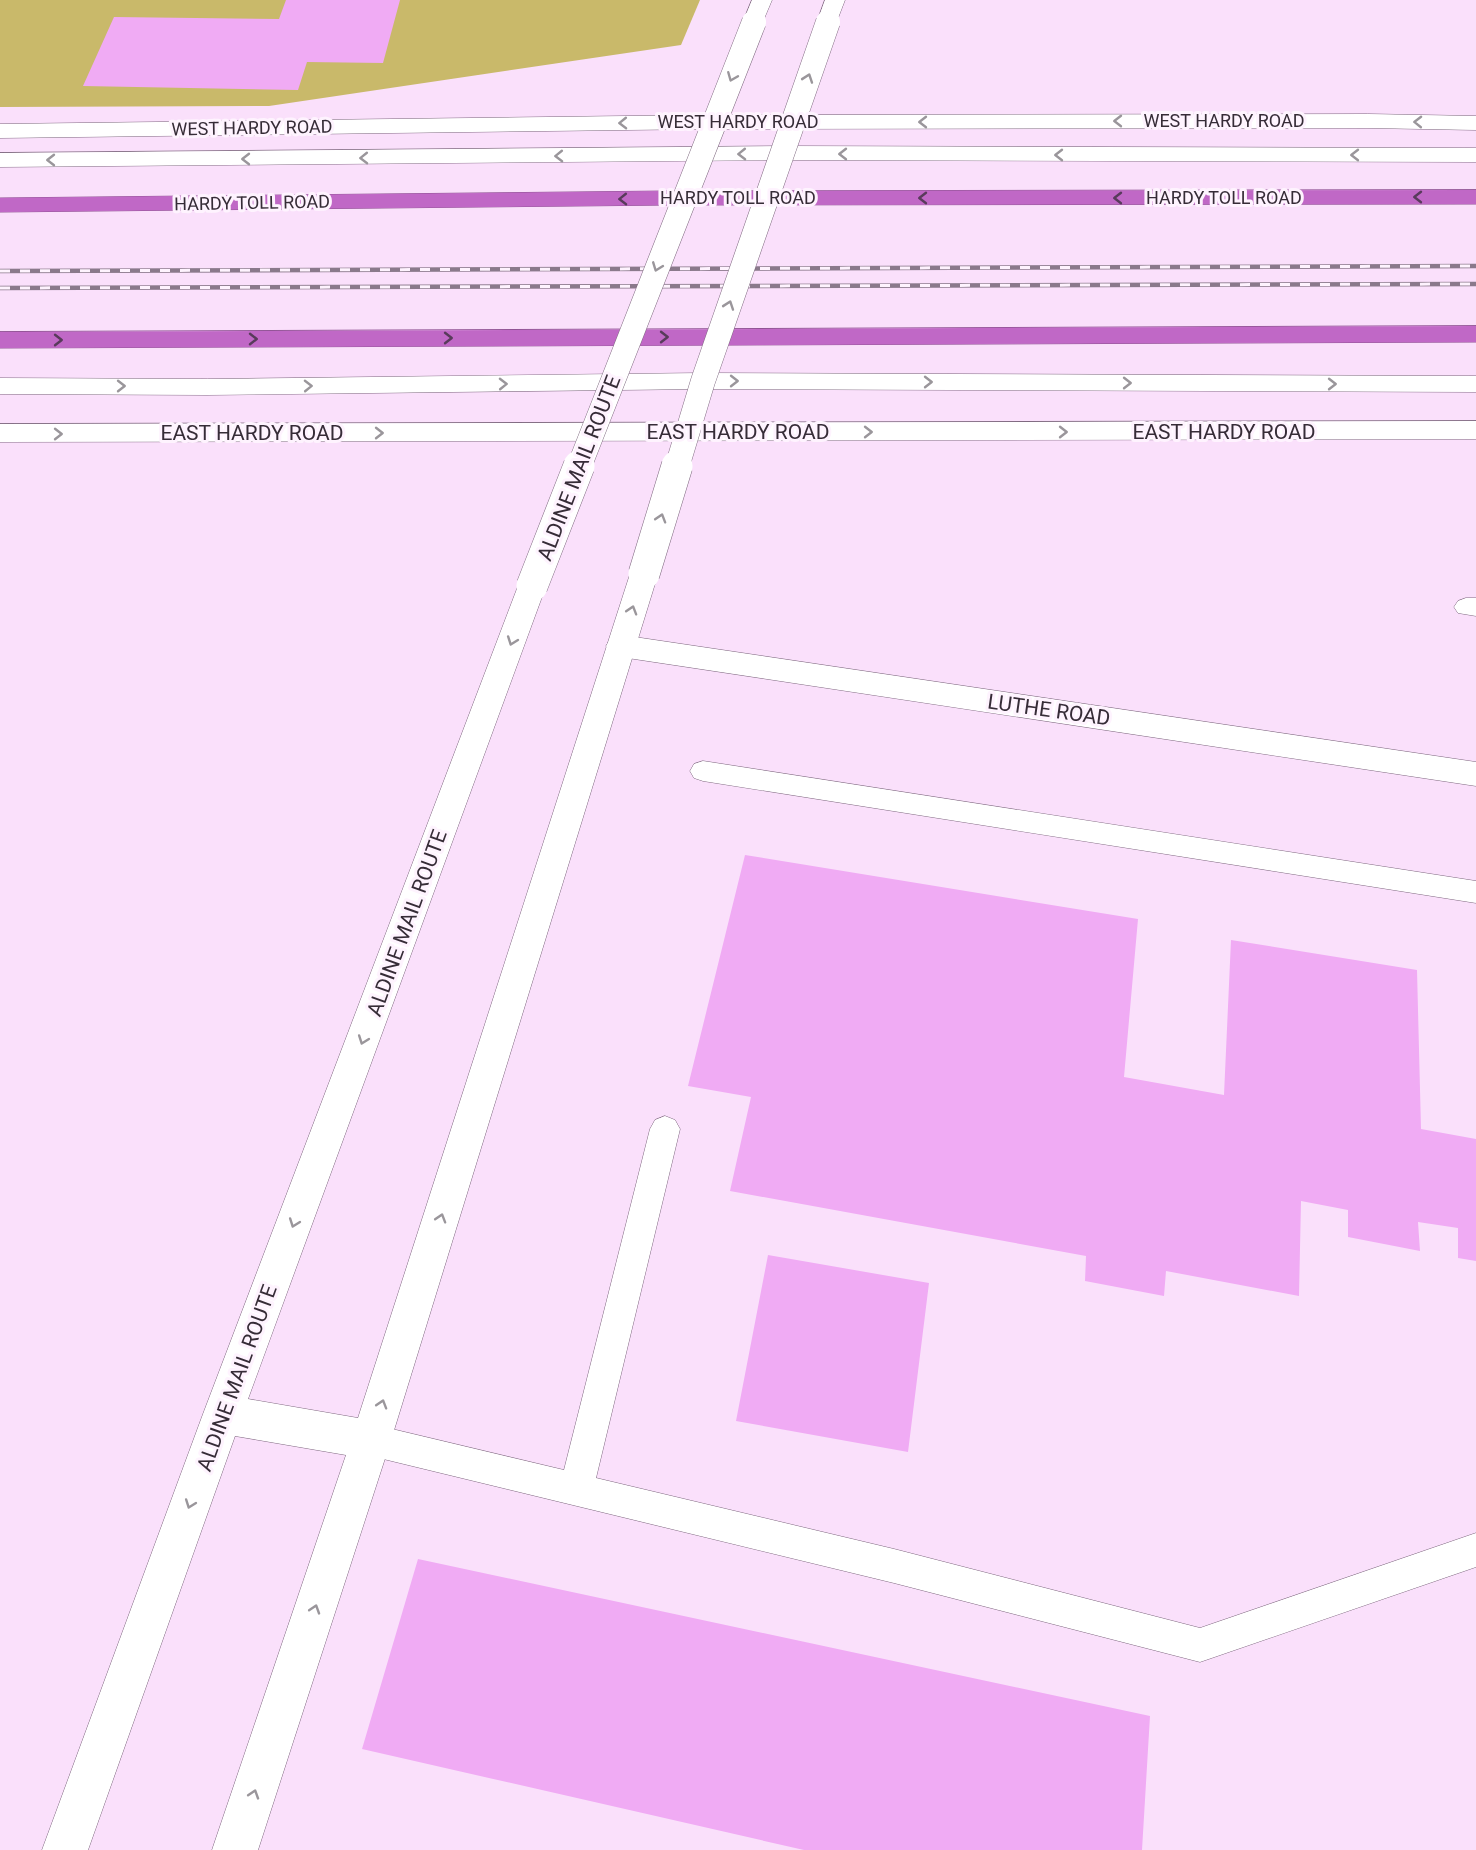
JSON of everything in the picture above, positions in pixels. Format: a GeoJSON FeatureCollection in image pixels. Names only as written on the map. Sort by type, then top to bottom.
{"type":"FeatureCollection","features":[{"type":"Feature","properties":{"kind":"highway","name":"HARDY TOLL ROAD"},"geometry":{"type":"LineString","coordinates":[[0,205],[669,198],[1476,197]]}},
{"type":"Feature","properties":{"kind":"highway"},"geometry":{"type":"LineString","coordinates":[[0,340],[1476,334]]}},
{"type":"Feature","properties":{"kind":"main road","name":"ALDINE MAIL ROUTE"},"geometry":{"type":"LineString","coordinates":[[65,1850],[223,1414],[532,586],[762,0]]}},
{"type":"Feature","properties":{"kind":"main road"},"geometry":{"type":"LineString","coordinates":[[235,1850],[371,1440],[703,381],[835,0]]}},
{"type":"Feature","properties":{"kind":"main road","name":"WEST HARDY ROAD"},"geometry":{"type":"LineString","coordinates":[[0,131],[705,122],[1368,121],[1476,123]]}},
{"type":"Feature","properties":{"kind":"main road"},"geometry":{"type":"LineString","coordinates":[[0,160],[782,153],[1139,156],[1476,155]]}},
{"type":"Feature","properties":{"kind":"main road"},"geometry":{"type":"LineString","coordinates":[[0,386],[207,387],[703,381],[1476,384]]}},
{"type":"Feature","properties":{"kind":"main road","name":"EAST HARDY ROAD"},"geometry":{"type":"LineString","coordinates":[[0,433],[1476,430]]}},
{"type":"Feature","properties":{"kind":"main road","name":"LUTHE ROAD"},"geometry":{"type":"LineString","coordinates":[[621,646],[1476,774]]}},
{"type":"Feature","properties":{"kind":"main road"},"geometry":{"type":"LineString","coordinates":[[223,1414],[371,1440]]}},
{"type":"Feature","properties":{"kind":"lane"},"geometry":{"type":"LineString","coordinates":[[703,771],[1476,892]]}},
{"type":"Feature","properties":{"kind":"lane"},"geometry":{"type":"LineString","coordinates":[[576,1490],[665,1129]]}},
{"type":"Feature","properties":{"kind":"lane"},"geometry":{"type":"LineString","coordinates":[[371,1440],[894,1566],[1200,1645],[1476,1550]]}},
{"type":"Feature","properties":{"kind":"shaded area"},"geometry":{"type":"Polygon","coordinates":[[[0,0],[700,0],[681,45],[269,106],[0,107],[0,0]]]}},
{"type":"Feature","properties":{"kind":"building"},"geometry":{"type":"Polygon","coordinates":[[[286,0],[400,0],[383,63],[307,62],[298,90],[83,86],[114,17],[279,19],[286,0]]]}},
{"type":"Feature","properties":{"kind":"building"},"geometry":{"type":"Polygon","coordinates":[[[745,855],[1138,919],[1124,1077],[1224,1095],[1231,940],[1417,970],[1421,1129],[1476,1139],[1476,1261],[1458,1258],[1458,1228],[1418,1222],[1420,1251],[1348,1237],[1348,1210],[1301,1201],[1299,1296],[1166,1271],[1164,1296],[1085,1281],[1086,1256],[730,1191],[751,1097],[688,1086],[745,855]]]}},
{"type":"Feature","properties":{"kind":"building"},"geometry":{"type":"Polygon","coordinates":[[[768,1255],[929,1283],[908,1452],[736,1421],[768,1255]]]}},
{"type":"Feature","properties":{"kind":"building"},"geometry":{"type":"Polygon","coordinates":[[[418,1559],[1150,1716],[1142,1850],[804,1850],[362,1749],[418,1559]]]}},
{"type":"Feature","properties":{"kind":"railway"},"geometry":{"type":"LineString","coordinates":[[0,271],[1476,266]]}},
{"type":"Feature","properties":{"kind":"railway"},"geometry":{"type":"LineString","coordinates":[[0,288],[1476,284]]}}]}
